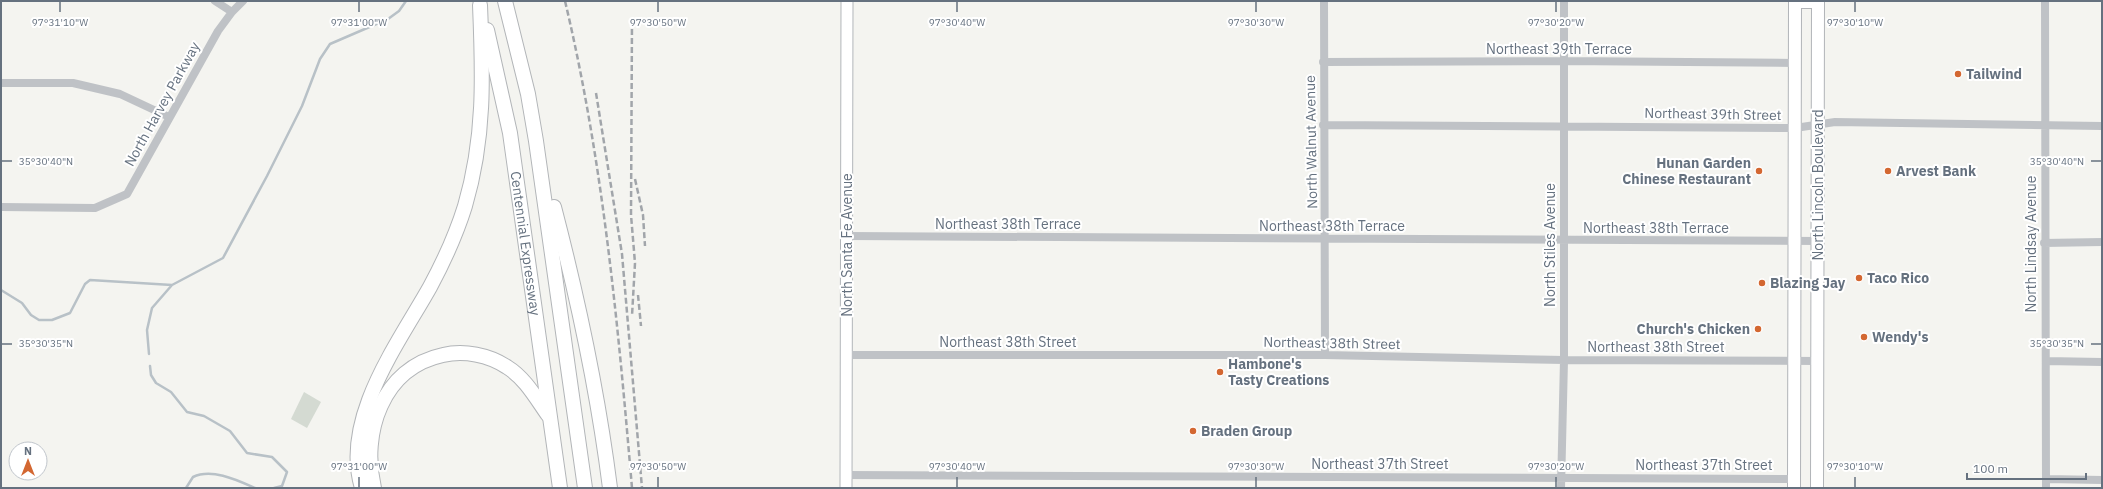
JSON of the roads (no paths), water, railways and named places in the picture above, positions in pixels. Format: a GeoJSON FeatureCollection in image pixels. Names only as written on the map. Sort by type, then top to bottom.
{"type":"FeatureCollection","features":[{"type":"Feature","properties":{"kind":"highway","name":"Centennial Expressway"},"geometry":{"type":"LineString","coordinates":[[505,1],[528,94],[536,141],[585,488]]}},
{"type":"Feature","properties":{"kind":"highway","name":"Centennial Expressway"},"geometry":{"type":"LineString","coordinates":[[480,3],[500,82],[510,133],[560,488]]}},
{"type":"Feature","properties":{"kind":"highway"},"geometry":{"type":"LineString","coordinates":[[362,488],[358,448],[364,412],[378,380],[442,264],[457,229],[472,180],[480,126],[483,87],[480,3]]}},
{"type":"Feature","properties":{"kind":"highway"},"geometry":{"type":"LineString","coordinates":[[536,141],[571,273],[600,418],[610,488]]}},
{"type":"Feature","properties":{"kind":"highway"},"geometry":{"type":"LineString","coordinates":[[374,488],[372,478],[371,444],[376,413],[390,387],[399,378],[420,363],[430,358],[460,353],[484,356],[496,360],[517,373],[529,387],[550,419]]}},
{"type":"Feature","properties":{"kind":"main road","name":"North Santa Fe Avenue"},"geometry":{"type":"LineString","coordinates":[[846,488],[847,1]]}},
{"type":"Feature","properties":{"kind":"main road"},"geometry":{"type":"LineString","coordinates":[[1795,1],[1818,2]]}},
{"type":"Feature","properties":{"kind":"main road","name":"North Lincoln Boulevard"},"geometry":{"type":"LineString","coordinates":[[1794,483],[1795,1]]}},
{"type":"Feature","properties":{"kind":"main road","name":"North Lincoln Boulevard"},"geometry":{"type":"LineString","coordinates":[[1817,488],[1818,2]]}},
{"type":"Feature","properties":{"kind":"street"},"geometry":{"type":"LineString","coordinates":[[215,1],[232,12]]}},
{"type":"Feature","properties":{"kind":"street","name":"North Harvey Parkway"},"geometry":{"type":"LineString","coordinates":[[1,207],[95,208],[127,194],[218,31],[232,12],[243,1]]}},
{"type":"Feature","properties":{"kind":"street","name":"North Walnut Avenue"},"geometry":{"type":"LineString","coordinates":[[1324,1],[1323,125],[1325,356]]}},
{"type":"Feature","properties":{"kind":"street","name":"North Stiles Avenue"},"geometry":{"type":"LineString","coordinates":[[1561,488],[1564,360],[1564,1]]}},
{"type":"Feature","properties":{"kind":"street","name":"North Lindsay Avenue"},"geometry":{"type":"LineString","coordinates":[[2046,1],[2044,125],[2046,488]]}},
{"type":"Feature","properties":{"kind":"street","name":"Northeast 39th Terrace"},"geometry":{"type":"LineString","coordinates":[[1323,62],[1564,61],[1795,63]]}},
{"type":"Feature","properties":{"kind":"street"},"geometry":{"type":"LineString","coordinates":[[1,83],[73,83],[120,94],[169,117]]}},
{"type":"Feature","properties":{"kind":"street","name":"Northeast 39th Street"},"geometry":{"type":"LineString","coordinates":[[1323,125],[1564,125],[1795,128],[1818,123],[2102,126]]}},
{"type":"Feature","properties":{"kind":"street","name":"Northeast 38th Terrace"},"geometry":{"type":"LineString","coordinates":[[847,236],[1325,238],[1563,241],[1818,241]]}},
{"type":"Feature","properties":{"kind":"street"},"geometry":{"type":"LineString","coordinates":[[2044,243],[2102,242]]}},
{"type":"Feature","properties":{"kind":"street","name":"Northeast 38th Street"},"geometry":{"type":"LineString","coordinates":[[846,355],[1325,356],[1564,360],[1817,361]]}},
{"type":"Feature","properties":{"kind":"street"},"geometry":{"type":"LineString","coordinates":[[2046,361],[2102,362]]}},
{"type":"Feature","properties":{"kind":"street","name":"Northeast 37th Street"},"geometry":{"type":"LineString","coordinates":[[846,475],[1561,478],[1794,483]]}},
{"type":"Feature","properties":{"kind":"street"},"geometry":{"type":"LineString","coordinates":[[2046,479],[2102,480]]}},
{"type":"Feature","properties":{"kind":"waterway"},"geometry":{"type":"LineString","coordinates":[[149,354],[147,330],[152,308],[172,285],[223,258],[267,176],[302,106],[320,59],[330,44],[388,19],[399,11],[406,1]]}},
{"type":"Feature","properties":{"kind":"waterway"},"geometry":{"type":"LineString","coordinates":[[1,290],[22,303],[31,315],[39,320],[52,320],[70,313],[85,284],[90,280],[172,285]]}},
{"type":"Feature","properties":{"kind":"waterway"},"geometry":{"type":"LineString","coordinates":[[150,366],[151,375],[156,383],[171,392],[187,412],[204,416],[230,431],[247,453],[272,457],[287,472],[282,486],[274,488]]}},
{"type":"Feature","properties":{"kind":"waterway"},"geometry":{"type":"LineString","coordinates":[[186,488],[193,477],[208,474],[224,476],[255,488]]}},
{"type":"Feature","properties":{"kind":"railway"},"geometry":{"type":"LineString","coordinates":[[565,1],[590,122],[608,243],[632,488]]}},
{"type":"Feature","properties":{"kind":"railway"},"geometry":{"type":"LineString","coordinates":[[632,20],[631,215],[635,263],[632,316]]}},
{"type":"Feature","properties":{"kind":"railway"},"geometry":{"type":"LineString","coordinates":[[596,93],[622,254],[642,488]]}},
{"type":"Feature","properties":{"kind":"railway"},"geometry":{"type":"LineString","coordinates":[[635,179],[643,215],[645,246]]}},
{"type":"Feature","properties":{"kind":"railway"},"geometry":{"type":"LineString","coordinates":[[638,295],[641,326]]}},
{"type":"Feature","properties":{"kind":"place","name":"Tailwind"},"geometry":{"type":"Point","coordinates":[1958,74]}},
{"type":"Feature","properties":{"kind":"place","name":"Hunan Garden Chinese Restaurant"},"geometry":{"type":"Point","coordinates":[1759,171]}},
{"type":"Feature","properties":{"kind":"place","name":"Arvest Bank"},"geometry":{"type":"Point","coordinates":[1888,171]}},
{"type":"Feature","properties":{"kind":"place","name":"Taco Rico"},"geometry":{"type":"Point","coordinates":[1859,278]}},
{"type":"Feature","properties":{"kind":"place","name":"Blazing Jay"},"geometry":{"type":"Point","coordinates":[1762,283]}},
{"type":"Feature","properties":{"kind":"place","name":"Church's Chicken"},"geometry":{"type":"Point","coordinates":[1758,329]}},
{"type":"Feature","properties":{"kind":"place","name":"Wendy's"},"geometry":{"type":"Point","coordinates":[1864,337]}},
{"type":"Feature","properties":{"kind":"place","name":"Hambone's Tasty Creations"},"geometry":{"type":"Point","coordinates":[1220,372]}},
{"type":"Feature","properties":{"kind":"place","name":"Braden Group"},"geometry":{"type":"Point","coordinates":[1193,431]}}]}
